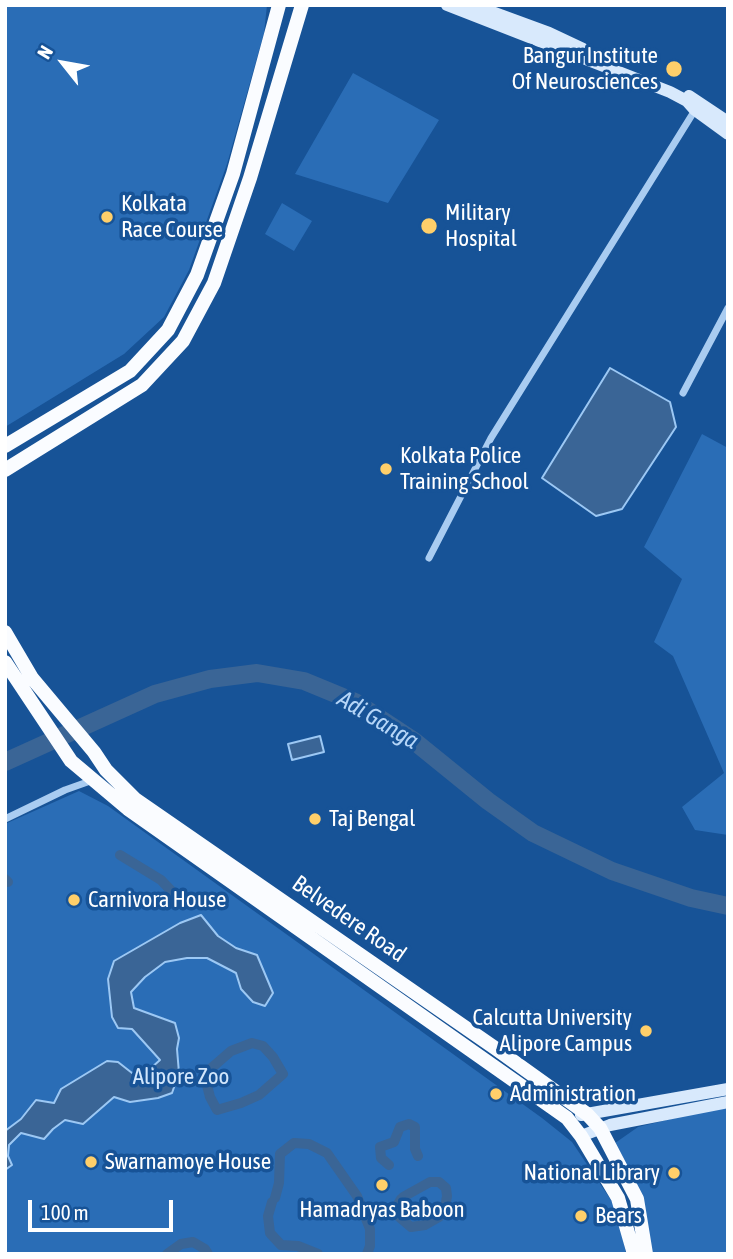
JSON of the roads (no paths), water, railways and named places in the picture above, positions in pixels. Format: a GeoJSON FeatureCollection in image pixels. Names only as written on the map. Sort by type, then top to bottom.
{"type":"FeatureCollection","features":[{"type":"Feature","properties":{"kind":"highway"},"geometry":{"type":"LineString","coordinates":[[5,470],[142,385],[183,341],[214,283],[250,178],[302,5]]}},
{"type":"Feature","properties":{"kind":"highway"},"geometry":{"type":"LineString","coordinates":[[5,446],[130,371],[168,330],[197,275],[233,174],[277,9]]}},
{"type":"Feature","properties":{"kind":"highway"},"geometry":{"type":"LineString","coordinates":[[233,174],[250,178]]}},
{"type":"Feature","properties":{"kind":"highway","name":"Belvedere Road"},"geometry":{"type":"LineString","coordinates":[[5,632],[32,678],[106,770],[135,799],[587,1114],[600,1128],[637,1199],[646,1254]]}},
{"type":"Feature","properties":{"kind":"highway","name":"Belvedere Road"},"geometry":{"type":"LineString","coordinates":[[5,662],[71,761],[128,809],[568,1118],[618,1198],[634,1254]]}},
{"type":"Feature","properties":{"kind":"main road"},"geometry":{"type":"LineString","coordinates":[[447,5],[670,92],[687,101],[728,134]]}},
{"type":"Feature","properties":{"kind":"main road"},"geometry":{"type":"LineString","coordinates":[[473,5],[549,33],[624,68],[673,86],[728,122]]}},
{"type":"Feature","properties":{"kind":"main road"},"geometry":{"type":"LineString","coordinates":[[568,1118],[728,1089]]}},
{"type":"Feature","properties":{"kind":"main road"},"geometry":{"type":"LineString","coordinates":[[581,1136],[600,1128],[728,1102]]}},
{"type":"Feature","properties":{"kind":"street"},"geometry":{"type":"LineString","coordinates":[[429,558],[491,438],[695,110]]}},
{"type":"Feature","properties":{"kind":"street"},"geometry":{"type":"LineString","coordinates":[[683,393],[728,309]]}},
{"type":"Feature","properties":{"kind":"street"},"geometry":{"type":"LineString","coordinates":[[5,819],[65,790],[93,780]]}},
{"type":"Feature","properties":{"kind":"waterway","name":"Adi Ganga"},"geometry":{"type":"LineString","coordinates":[[5,762],[155,694],[210,679],[257,673],[304,681],[355,702],[414,741],[488,801],[533,833],[612,871],[691,898],[728,906]]}},
{"type":"Feature","properties":{"kind":"waterway"},"geometry":{"type":"LineString","coordinates":[[120,855],[161,880],[181,901]]}},
{"type":"Feature","properties":{"kind":"waterway"},"geometry":{"type":"LineString","coordinates":[[5,879],[8,882]]}},
{"type":"Feature","properties":{"kind":"waterway"},"geometry":{"type":"LineString","coordinates":[[205,1077],[210,1097],[217,1110],[259,1095],[283,1074],[263,1046],[252,1043],[231,1051],[208,1071]]}},
{"type":"Feature","properties":{"kind":"waterway"},"geometry":{"type":"LineString","coordinates":[[389,1165],[381,1158],[380,1147],[394,1142],[400,1127],[409,1124],[415,1127],[415,1149],[418,1156]]}},
{"type":"Feature","properties":{"kind":"waterway"},"geometry":{"type":"LineString","coordinates":[[275,1198],[279,1183],[280,1154],[294,1143],[309,1144],[327,1153],[357,1196],[370,1229],[367,1254]]}},
{"type":"Feature","properties":{"kind":"waterway"},"geometry":{"type":"LineString","coordinates":[[401,1199],[397,1206],[398,1216],[411,1227],[425,1225],[439,1217],[445,1208],[447,1196],[446,1188],[439,1182],[430,1182],[403,1197]]}},
{"type":"Feature","properties":{"kind":"waterway"},"geometry":{"type":"LineString","coordinates":[[272,1202],[268,1216],[270,1233],[281,1245],[298,1246],[318,1254]]}},
{"type":"Feature","properties":{"kind":"waterway"},"geometry":{"type":"LineString","coordinates":[[167,1254],[181,1244],[193,1242],[208,1254]]}},
{"type":"Feature","properties":{"kind":"place","name":"Bangur Institute Of Neurosciences"},"geometry":{"type":"Point","coordinates":[674,69]}},
{"type":"Feature","properties":{"kind":"place","name":"Kolkata Race Course"},"geometry":{"type":"Point","coordinates":[107,217]}},
{"type":"Feature","properties":{"kind":"place","name":"Military Hospital"},"geometry":{"type":"Point","coordinates":[429,226]}},
{"type":"Feature","properties":{"kind":"place","name":"Kolkata Police Training School"},"geometry":{"type":"Point","coordinates":[386,469]}},
{"type":"Feature","properties":{"kind":"place","name":"Taj Bengal"},"geometry":{"type":"Point","coordinates":[315,819]}},
{"type":"Feature","properties":{"kind":"place","name":"Carnivora House"},"geometry":{"type":"Point","coordinates":[74,900]}},
{"type":"Feature","properties":{"kind":"place","name":"Calcutta University Alipore Campus"},"geometry":{"type":"Point","coordinates":[646,1031]}},
{"type":"Feature","properties":{"kind":"place","name":"Administration"},"geometry":{"type":"Point","coordinates":[496,1094]}},
{"type":"Feature","properties":{"kind":"place","name":"Swarnamoye House"},"geometry":{"type":"Point","coordinates":[91,1162]}},
{"type":"Feature","properties":{"kind":"place","name":"National Library"},"geometry":{"type":"Point","coordinates":[674,1173]}},
{"type":"Feature","properties":{"kind":"place","name":"Hamadryas Baboon"},"geometry":{"type":"Point","coordinates":[382,1185]}},
{"type":"Feature","properties":{"kind":"place","name":"Bears"},"geometry":{"type":"Point","coordinates":[581,1216]}},
{"type":"Feature","properties":{"kind":"park label","name":"Alipore Zoo"},"geometry":{"type":"Point","coordinates":[181,1077]}}]}
